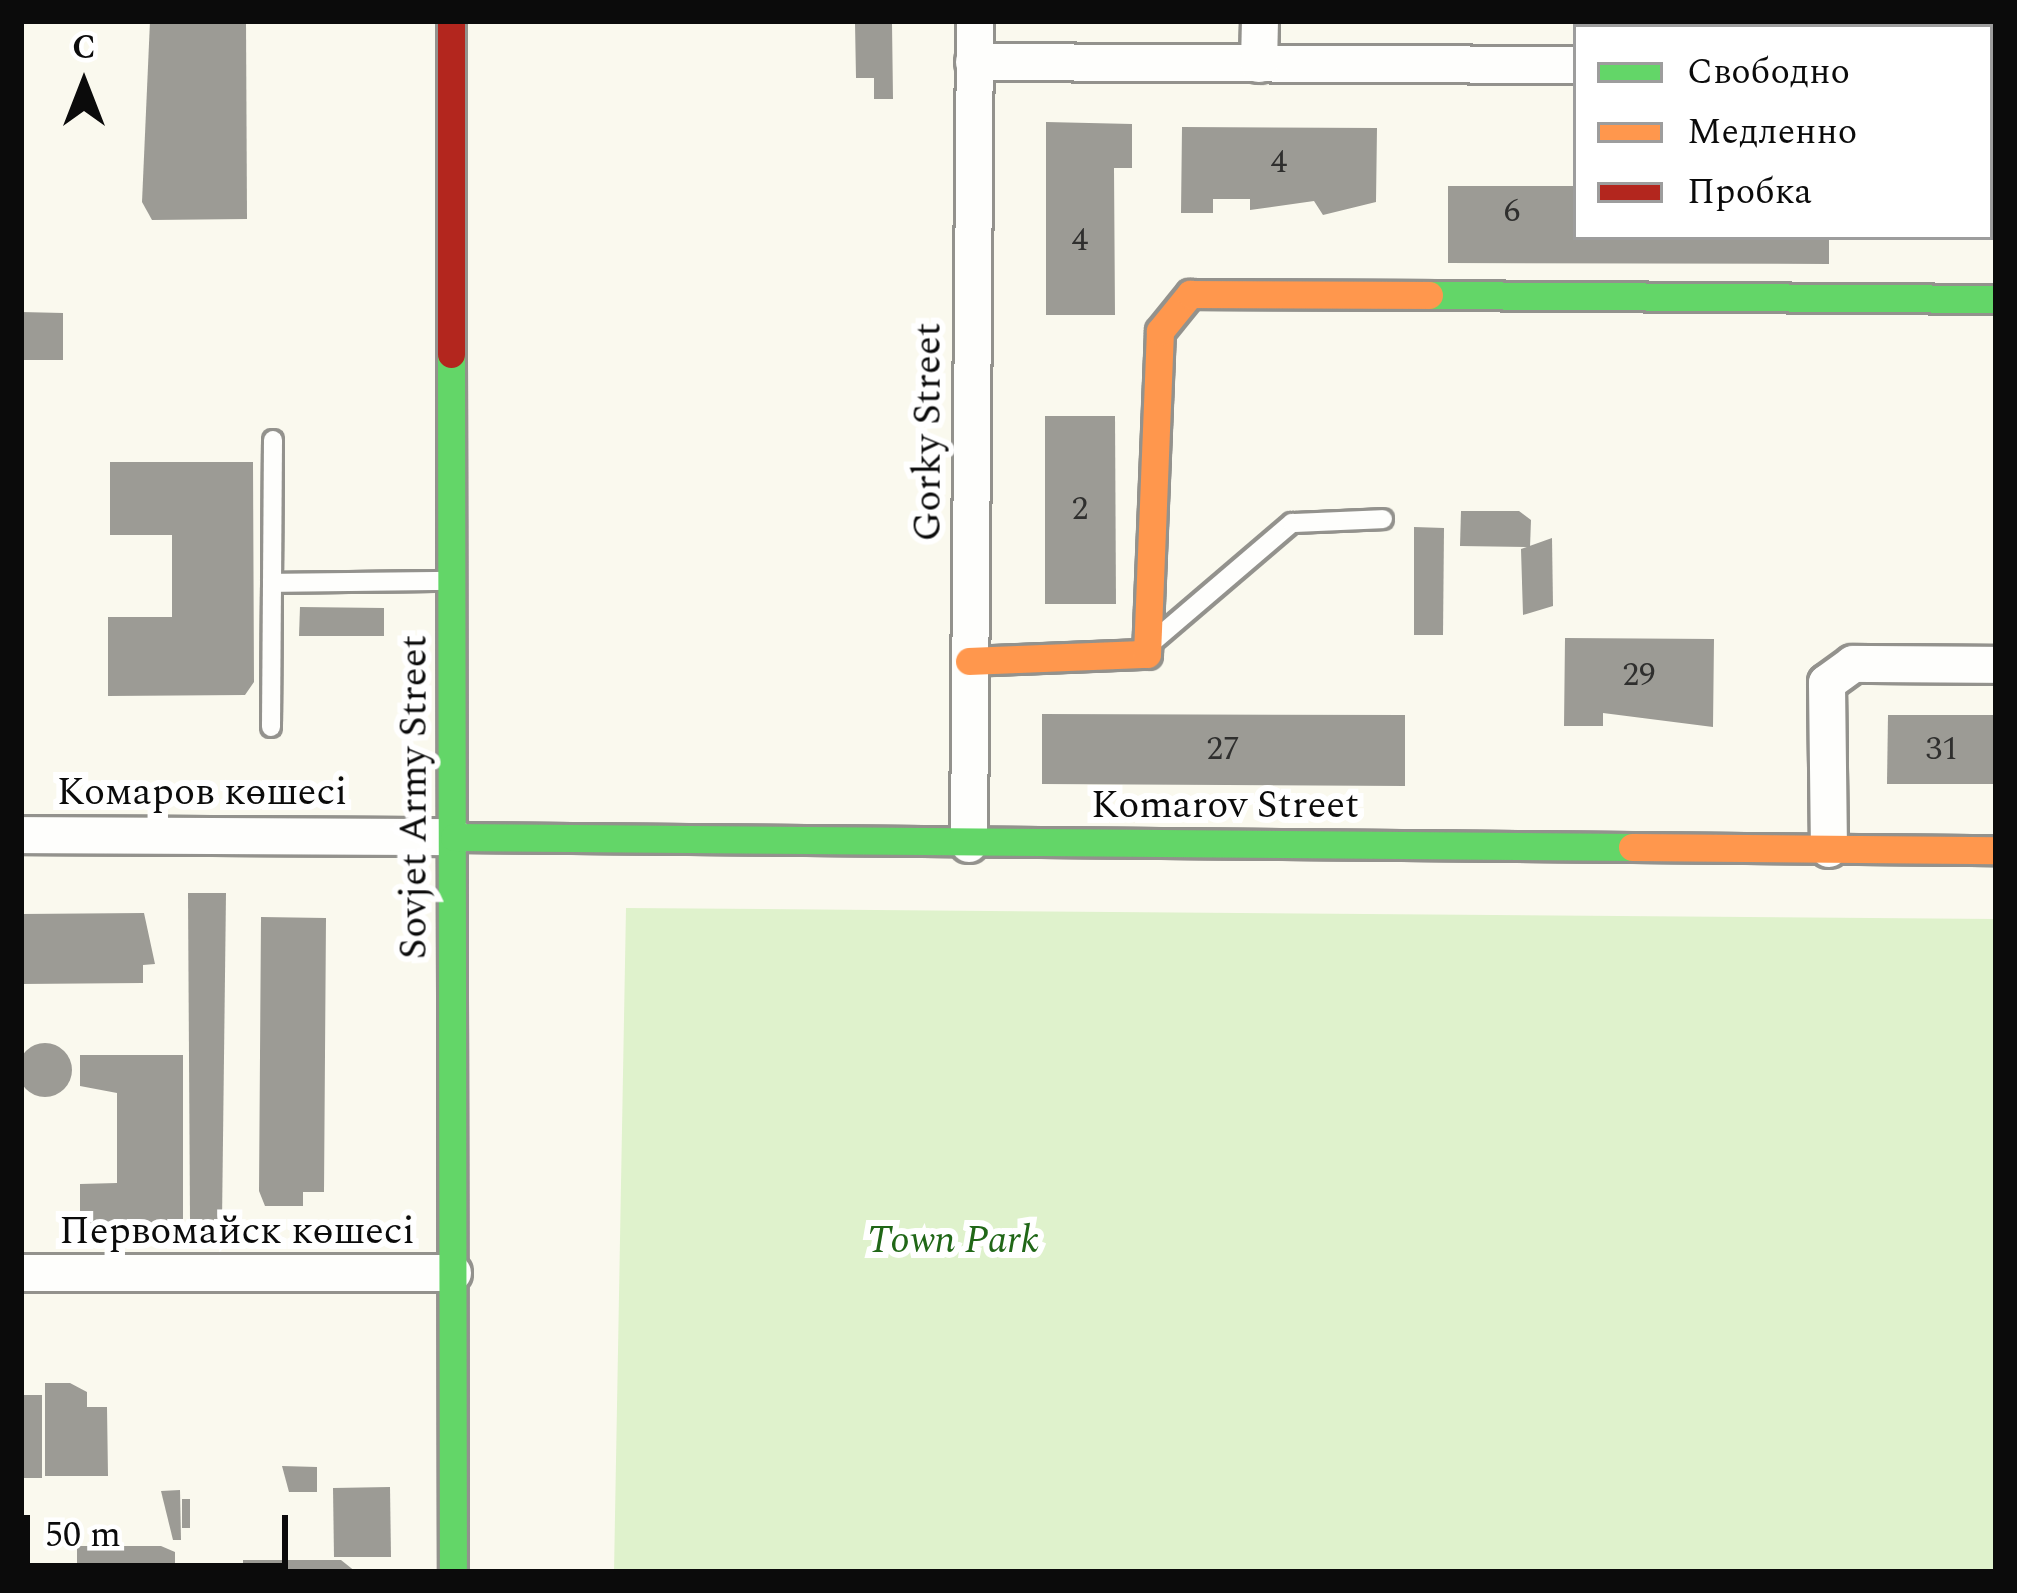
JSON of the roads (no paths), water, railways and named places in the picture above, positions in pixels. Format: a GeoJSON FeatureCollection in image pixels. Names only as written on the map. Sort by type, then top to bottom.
{"type":"FeatureCollection","features":[{"type":"Feature","properties":{"kind":"street","name":"Sovjet Army Street"},"geometry":{"type":"LineString","coordinates":[[452,21],[453,1572]]}},
{"type":"Feature","properties":{"kind":"street","name":"Gorky Street"},"geometry":{"type":"LineString","coordinates":[[969,844],[974,21]]}},
{"type":"Feature","properties":{"kind":"street"},"geometry":{"type":"LineString","coordinates":[[1259,21],[1259,64]]}},
{"type":"Feature","properties":{"kind":"street"},"geometry":{"type":"LineString","coordinates":[[974,62],[1573,64]]}},
{"type":"Feature","properties":{"kind":"street"},"geometry":{"type":"LineString","coordinates":[[969,661],[1134,662],[1153,642],[1160,331],[1190,294],[1996,299]]}},
{"type":"Feature","properties":{"kind":"street"},"geometry":{"type":"LineString","coordinates":[[1829,849],[1827,683],[1852,664],[1996,665]]}},
{"type":"Feature","properties":{"kind":"street","name":"Комаров көшесі"},"geometry":{"type":"LineString","coordinates":[[21,835],[454,837]]}},
{"type":"Feature","properties":{"kind":"street","name":"Komarov Street"},"geometry":{"type":"LineString","coordinates":[[454,837],[1996,850]]}},
{"type":"Feature","properties":{"kind":"street","name":"Первомайск көшесі"},"geometry":{"type":"LineString","coordinates":[[21,1273],[453,1274]]}},
{"type":"Feature","properties":{"kind":"lane"},"geometry":{"type":"LineString","coordinates":[[271,727],[273,440]]}},
{"type":"Feature","properties":{"kind":"lane"},"geometry":{"type":"LineString","coordinates":[[1153,642],[1292,523],[1383,519]]}},
{"type":"Feature","properties":{"kind":"lane"},"geometry":{"type":"LineString","coordinates":[[272,583],[453,581]]}},
{"type":"Feature","properties":{"kind":"park label","name":"Town Park"},"geometry":{"type":"Point","coordinates":[953,1241]}}]}
